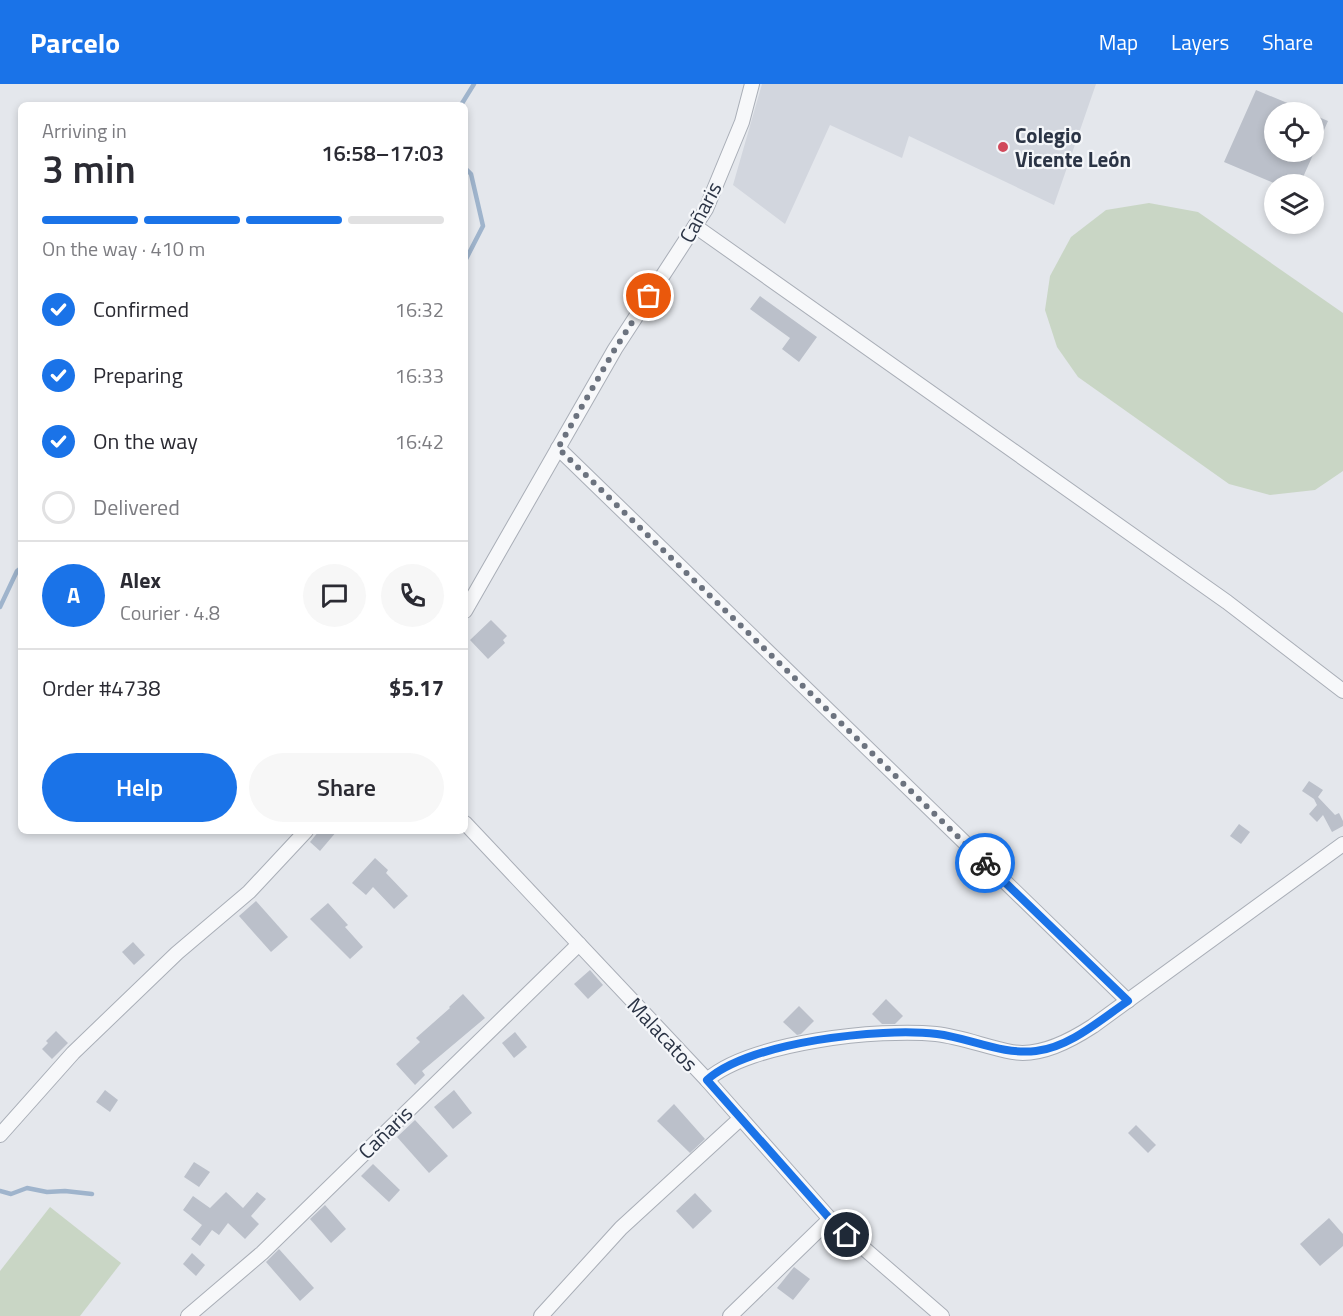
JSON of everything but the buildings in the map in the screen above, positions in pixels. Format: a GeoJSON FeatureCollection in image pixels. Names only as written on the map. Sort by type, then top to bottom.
{"type":"FeatureCollection","features":[{"type":"Feature","properties":{"kind":"street","name":"Cañaris"},"geometry":{"type":"LineString","coordinates":[[468,606],[615,349],[706,209],[742,122],[752,84]]}},
{"type":"Feature","properties":{"kind":"street"},"geometry":{"type":"LineString","coordinates":[[695,226],[1227,602],[1343,691]]}},
{"type":"Feature","properties":{"kind":"street"},"geometry":{"type":"LineString","coordinates":[[558,448],[1128,1001]]}},
{"type":"Feature","properties":{"kind":"street","name":"Malacatos"},"geometry":{"type":"LineString","coordinates":[[468,826],[707,1080],[830,1219],[942,1316]]}},
{"type":"Feature","properties":{"kind":"street"},"geometry":{"type":"LineString","coordinates":[[0,1135],[73,1053],[177,953],[249,892],[303,834]]}},
{"type":"Feature","properties":{"kind":"street"},"geometry":{"type":"LineString","coordinates":[[707,1080],[717,1071],[738,1061],[764,1053],[811,1041],[858,1034],[935,1034],[1014,1052],[1037,1051],[1070,1039],[1128,1001],[1343,844]]}},
{"type":"Feature","properties":{"kind":"street","name":"Cañaris"},"geometry":{"type":"LineString","coordinates":[[188,1316],[270,1245],[579,944]]}},
{"type":"Feature","properties":{"kind":"street"},"geometry":{"type":"LineString","coordinates":[[541,1316],[621,1228],[741,1118]]}},
{"type":"Feature","properties":{"kind":"street"},"geometry":{"type":"LineString","coordinates":[[730,1316],[830,1219]]}},
{"type":"Feature","properties":{"kind":"shaded area","name":"Colegio Vicente León"},"geometry":{"type":"Polygon","coordinates":[[[762,84],[1096,84],[1054,205],[909,136],[902,158],[830,125],[785,224],[733,185],[762,84]]]}},
{"type":"Feature","properties":{"kind":"green space"},"geometry":{"type":"Polygon","coordinates":[[[1149,203],[1198,212],[1343,313],[1343,471],[1315,490],[1270,495],[1229,484],[1078,377],[1057,347],[1045,310],[1050,276],[1071,237],[1106,210],[1149,203]]]}},
{"type":"Feature","properties":{"kind":"green space"},"geometry":{"type":"Polygon","coordinates":[[[50,1207],[121,1263],[80,1316],[0,1316],[0,1271],[50,1207]]]}},
{"type":"Feature","properties":{"kind":"waterway"},"geometry":{"type":"LineString","coordinates":[[463,102],[474,84]]}},
{"type":"Feature","properties":{"kind":"waterway"},"geometry":{"type":"LineString","coordinates":[[468,171],[471,174],[483,226],[468,255]]}},
{"type":"Feature","properties":{"kind":"waterway"},"geometry":{"type":"LineString","coordinates":[[0,607],[18,570]]}},
{"type":"Feature","properties":{"kind":"waterway"},"geometry":{"type":"LineString","coordinates":[[0,1191],[11,1194],[27,1188],[47,1192],[92,1194]]}},
{"type":"Feature","properties":{"kind":"way so far"},"geometry":{"type":"LineString","coordinates":[[649,296],[615,349],[558,448],[985,863]]}},
{"type":"Feature","properties":{"kind":"place","name":"Colegio Vicente León"},"geometry":{"type":"Point","coordinates":[1003,147]}},
{"type":"Feature","properties":{"kind":"route"},"geometry":{"type":"LineString","coordinates":[[847,1235],[830,1219],[707,1080],[717,1071],[738,1061],[764,1053],[811,1041],[858,1034],[935,1034],[1014,1052],[1037,1051],[1070,1039],[1128,1001],[985,863]]}}]}
